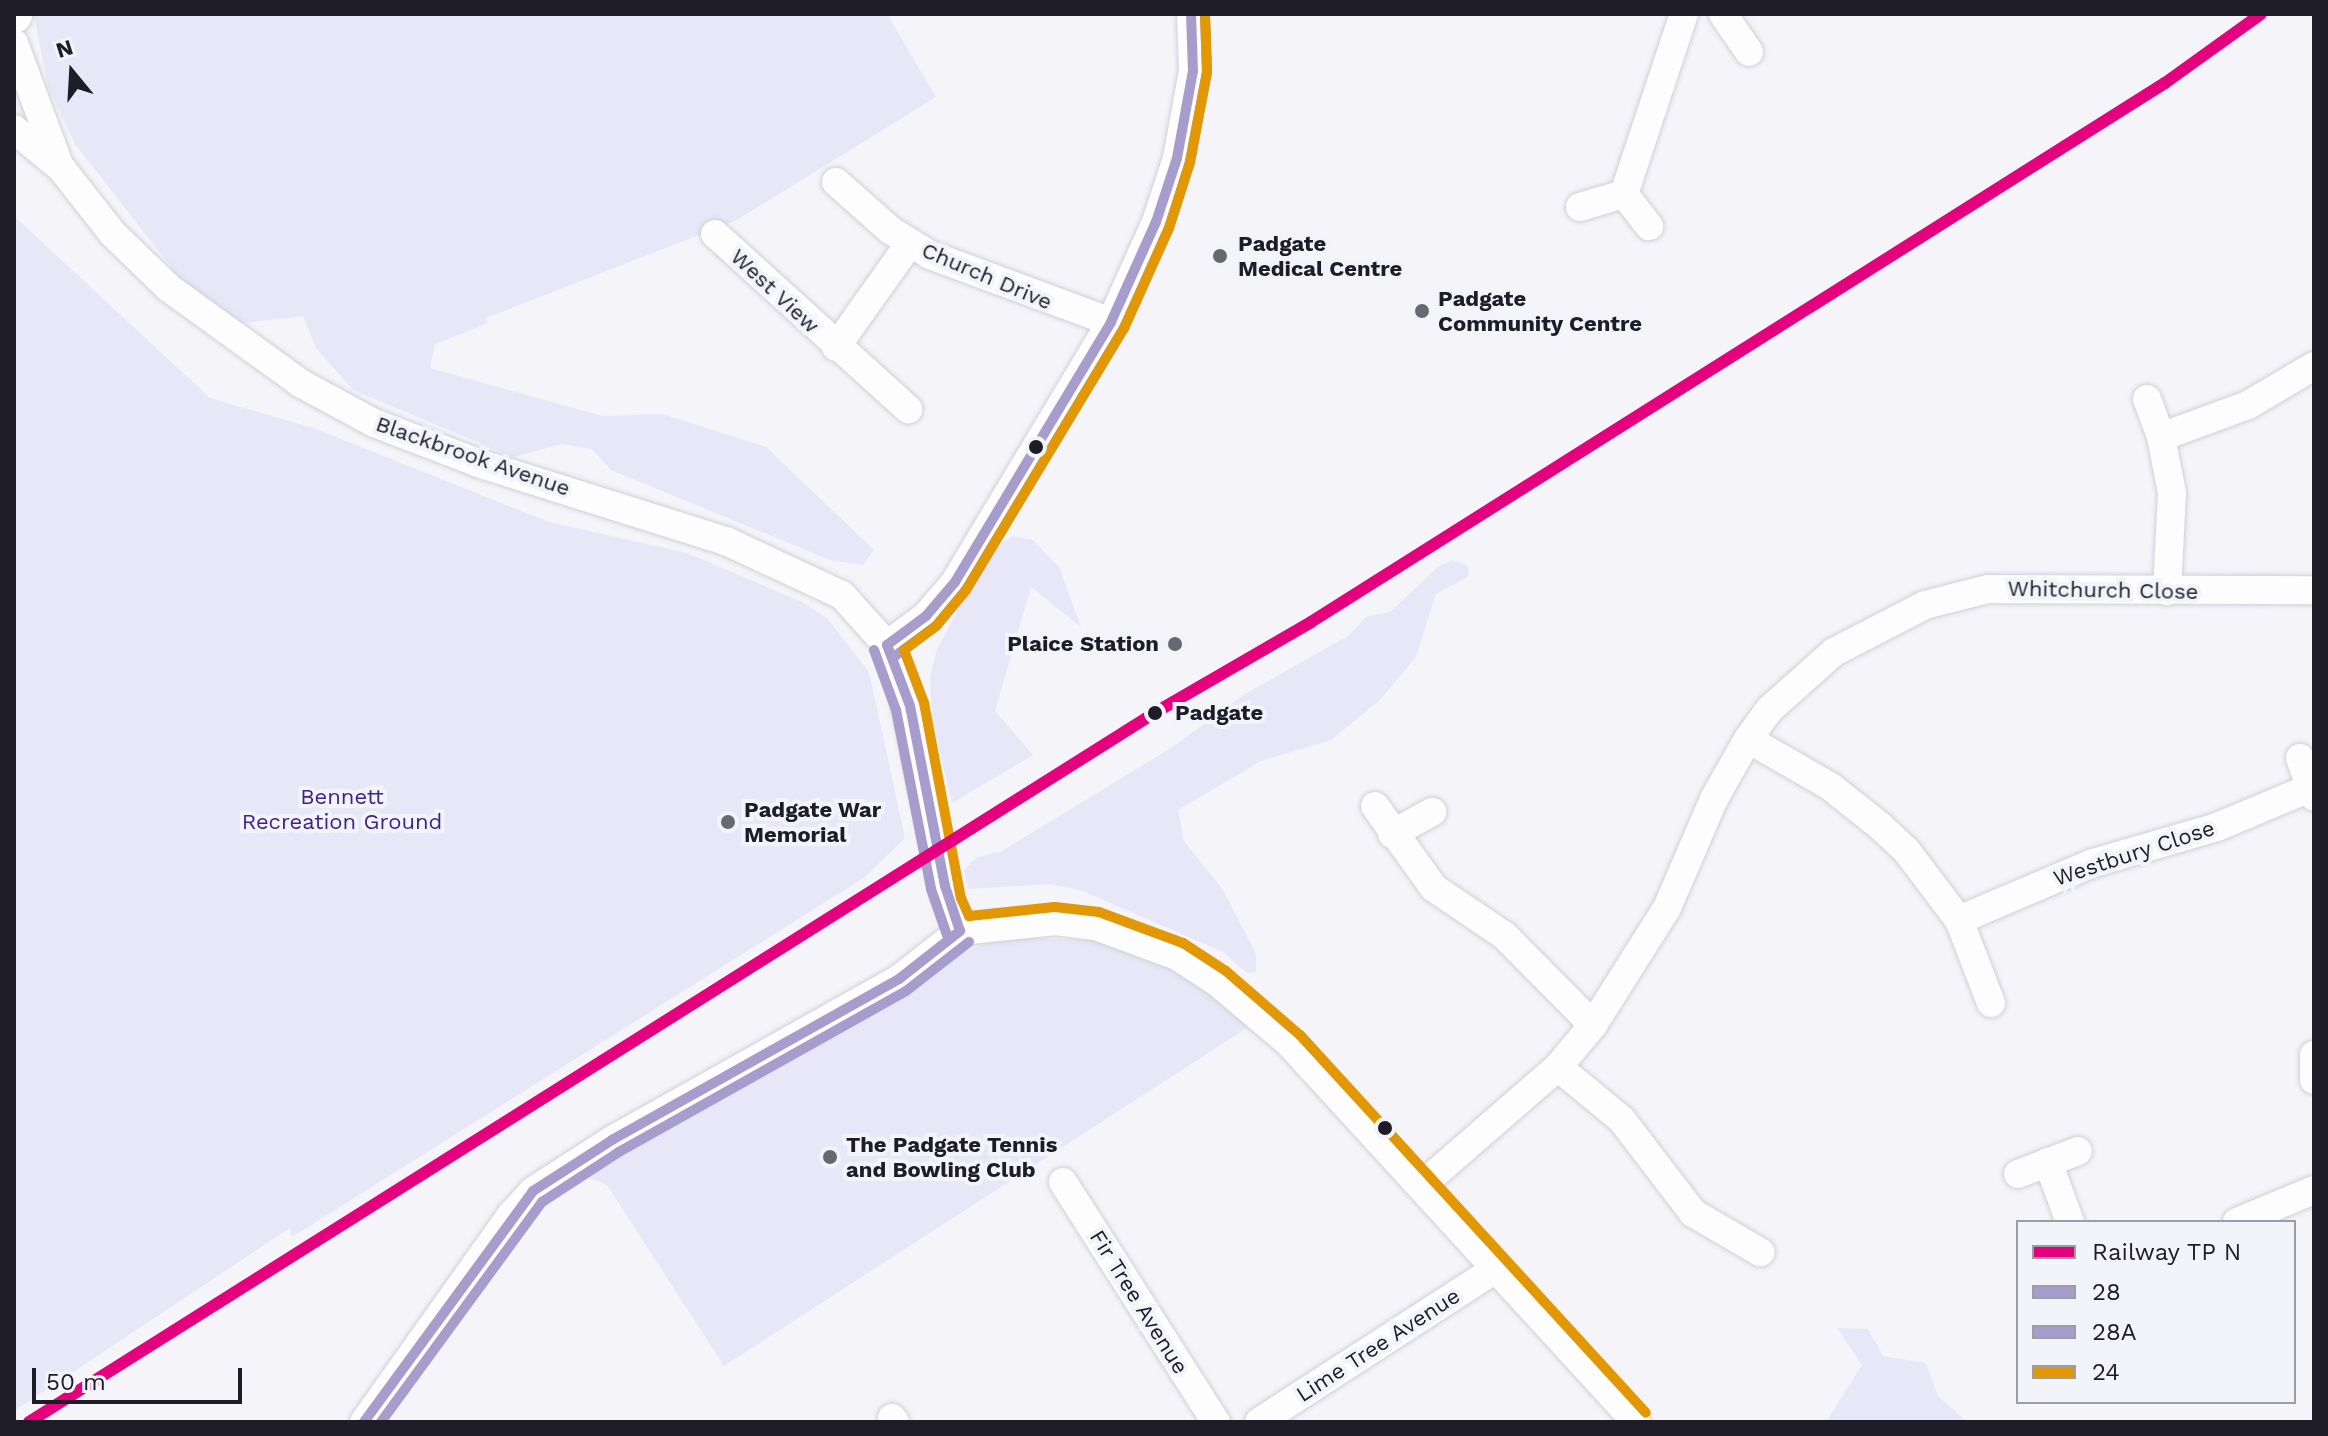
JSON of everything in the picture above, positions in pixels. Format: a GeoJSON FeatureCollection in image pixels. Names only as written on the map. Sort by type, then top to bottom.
{"type":"FeatureCollection","features":[{"type":"Feature","properties":{"kind":"street"},"geometry":{"type":"LineString","coordinates":[[960,931],[933,834],[910,706],[887,645],[926,616],[955,582],[1111,322],[1156,222],[1177,158],[1193,71],[1191,14]]}},
{"type":"Feature","properties":{"kind":"street"},"geometry":{"type":"LineString","coordinates":[[1624,194],[1684,14]]}},
{"type":"Feature","properties":{"kind":"street"},"geometry":{"type":"LineString","coordinates":[[1723,14],[1749,52]]}},
{"type":"Feature","properties":{"kind":"street","name":"Blackbrook Avenue"},"geometry":{"type":"LineString","coordinates":[[14,43],[38,118],[62,169]]}},
{"type":"Feature","properties":{"kind":"street","name":"Blackbrook Avenue"},"geometry":{"type":"LineString","coordinates":[[14,129],[62,169],[113,234],[169,288],[300,383],[374,423],[463,457],[726,541],[808,577],[842,595],[887,645]]}},
{"type":"Feature","properties":{"kind":"street","name":"Church Drive"},"geometry":{"type":"LineString","coordinates":[[836,182],[910,243],[977,276],[1111,322]]}},
{"type":"Feature","properties":{"kind":"street"},"geometry":{"type":"LineString","coordinates":[[1580,207],[1624,194]]}},
{"type":"Feature","properties":{"kind":"street"},"geometry":{"type":"LineString","coordinates":[[1624,194],[1649,226]]}},
{"type":"Feature","properties":{"kind":"street","name":"West View"},"geometry":{"type":"LineString","coordinates":[[715,234],[836,347],[908,409]]}},
{"type":"Feature","properties":{"kind":"street","name":"West View"},"geometry":{"type":"LineString","coordinates":[[836,347],[910,243]]}},
{"type":"Feature","properties":{"kind":"street"},"geometry":{"type":"LineString","coordinates":[[2161,437],[2248,405],[2314,366]]}},
{"type":"Feature","properties":{"kind":"street"},"geometry":{"type":"LineString","coordinates":[[2147,399],[2161,437],[2172,493],[2167,591]]}},
{"type":"Feature","properties":{"kind":"street","name":"Whitchurch Close"},"geometry":{"type":"LineString","coordinates":[[1421,1186],[1558,1067],[1593,1025],[1667,908],[1714,799],[1748,739],[1770,709],[1834,652],[1925,605],[1988,589],[2314,590]]}},
{"type":"Feature","properties":{"kind":"street"},"geometry":{"type":"LineString","coordinates":[[1748,739],[1831,787],[1906,850],[1959,920],[1991,1003]]}},
{"type":"Feature","properties":{"kind":"street","name":"Westbury Close"},"geometry":{"type":"LineString","coordinates":[[1959,920],[2090,864],[2217,827],[2312,792],[2300,758]]}},
{"type":"Feature","properties":{"kind":"street"},"geometry":{"type":"LineString","coordinates":[[1375,806],[1392,834],[1434,888],[1505,936],[1593,1025]]}},
{"type":"Feature","properties":{"kind":"street"},"geometry":{"type":"LineString","coordinates":[[1392,834],[1432,812]]}},
{"type":"Feature","properties":{"kind":"street"},"geometry":{"type":"LineString","coordinates":[[364,1422],[511,1215],[533,1191],[612,1140],[899,979],[960,931],[1055,921],[1096,926],[1177,956],[1217,982],[1290,1044],[1636,1422]]}},
{"type":"Feature","properties":{"kind":"street"},"geometry":{"type":"LineString","coordinates":[[2314,1055],[2314,1080]]}},
{"type":"Feature","properties":{"kind":"street"},"geometry":{"type":"LineString","coordinates":[[1558,1067],[1622,1120],[1676,1197],[1693,1213],[1732,1220],[1760,1252]]}},
{"type":"Feature","properties":{"kind":"street"},"geometry":{"type":"LineString","coordinates":[[2018,1174],[2078,1151]]}},
{"type":"Feature","properties":{"kind":"street"},"geometry":{"type":"LineString","coordinates":[[2048,1162],[2069,1220]]}},
{"type":"Feature","properties":{"kind":"street","name":"Fir Tree Avenue"},"geometry":{"type":"LineString","coordinates":[[1063,1182],[1216,1422]]}},
{"type":"Feature","properties":{"kind":"street"},"geometry":{"type":"LineString","coordinates":[[2242,1220],[2314,1190]]}},
{"type":"Feature","properties":{"kind":"street","name":"Lime Tree Avenue"},"geometry":{"type":"LineString","coordinates":[[1259,1422],[1497,1268]]}},
{"type":"Feature","properties":{"kind":"green space"},"geometry":{"type":"Polygon","coordinates":[[[34,14],[887,14],[936,97],[737,220],[486,318],[488,323],[435,344],[430,368],[602,416],[662,414],[766,447],[874,550],[863,565],[830,560],[611,470],[592,449],[562,444],[513,457],[353,390],[316,348],[303,316],[243,323],[231,320],[186,286],[75,144],[48,87],[34,14]]]}},
{"type":"Feature","properties":{"kind":"green space","name":"Bennett Recreation Ground"},"geometry":{"type":"Polygon","coordinates":[[[14,216],[210,398],[313,428],[549,522],[687,553],[802,602],[827,618],[869,672],[905,838],[865,877],[292,1237],[290,1228],[14,1411],[14,216]]]}},
{"type":"Feature","properties":{"kind":"green space"},"geometry":{"type":"Polygon","coordinates":[[[1012,536],[1033,540],[1059,567],[1081,627],[1031,587],[995,711],[1033,755],[952,803],[932,720],[930,676],[937,650],[988,552],[1012,536]]]}},
{"type":"Feature","properties":{"kind":"green space"},"geometry":{"type":"Polygon","coordinates":[[[1453,560],[1468,566],[1469,576],[1436,594],[1416,657],[1380,700],[1331,740],[1261,761],[1178,810],[1184,841],[1223,890],[1256,954],[1256,972],[1247,973],[1223,952],[1083,891],[1050,884],[968,889],[964,870],[977,857],[1000,852],[1171,748],[1245,694],[1348,636],[1366,617],[1390,612],[1439,566],[1453,560]]]}},
{"type":"Feature","properties":{"kind":"green space","name":"The Padgate Tennis and Bowling Club"},"geometry":{"type":"Polygon","coordinates":[[[1000,938],[1100,940],[1187,975],[1253,1024],[724,1366],[607,1185],[585,1176],[639,1138],[943,960],[1000,938]]]}},
{"type":"Feature","properties":{"kind":"green space"},"geometry":{"type":"Polygon","coordinates":[[[1837,1328],[1868,1329],[1883,1356],[1926,1363],[1938,1396],[1967,1422],[1826,1422],[1862,1365],[1837,1328]]]}},
{"type":"Feature","properties":{"kind":"transit line","name":"28"},"geometry":{"type":"LineString","coordinates":[[887,645],[926,616],[955,582],[1111,322],[1156,222],[1177,158],[1193,71],[1191,14]]}},
{"type":"Feature","properties":{"kind":"transit line","name":"28A"},"geometry":{"type":"LineString","coordinates":[[895,656],[936,626],[966,590],[1124,328],[1169,228],[1190,162],[1207,72],[1205,14]]}},
{"type":"Feature","properties":{"kind":"transit line","name":"24"},"geometry":{"type":"LineString","coordinates":[[1205,14],[1207,72],[1190,162],[1169,228],[1124,328],[966,590],[936,626],[904,650],[924,703],[961,898],[969,916],[1055,907],[1099,912],[1183,943],[1226,971],[1300,1035],[1646,1413]]}},
{"type":"Feature","properties":{"kind":"transit line"},"geometry":{"type":"LineString","coordinates":[[29,1422],[1156,712],[1311,622],[2165,83],[2261,14]]}},
{"type":"Feature","properties":{"kind":"transit line","name":"28"},"geometry":{"type":"LineString","coordinates":[[887,645],[910,706],[945,886],[960,931]]}},
{"type":"Feature","properties":{"kind":"transit line","name":"28A"},"geometry":{"type":"LineString","coordinates":[[874,650],[896,710],[931,889],[947,935]]}},
{"type":"Feature","properties":{"kind":"transit line","name":"28"},"geometry":{"type":"LineString","coordinates":[[364,1422],[533,1191],[612,1140],[899,979],[960,931]]}},
{"type":"Feature","properties":{"kind":"transit line","name":"28A"},"geometry":{"type":"LineString","coordinates":[[381,1422],[542,1202],[619,1152],[906,991],[969,942]]}},
{"type":"Feature","properties":{"kind":"place","name":"Padgate Medical Centre"},"geometry":{"type":"Point","coordinates":[1220,256]}},
{"type":"Feature","properties":{"kind":"place","name":"Padgate Community Centre"},"geometry":{"type":"Point","coordinates":[1422,311]}},
{"type":"Feature","properties":{"kind":"place","name":"Plaice Station"},"geometry":{"type":"Point","coordinates":[1175,644]}},
{"type":"Feature","properties":{"kind":"place","name":"Padgate"},"geometry":{"type":"Point","coordinates":[1155,713]}},
{"type":"Feature","properties":{"kind":"place","name":"Padgate War Memorial"},"geometry":{"type":"Point","coordinates":[728,822]}},
{"type":"Feature","properties":{"kind":"place","name":"The Padgate Tennis and Bowling Club"},"geometry":{"type":"Point","coordinates":[830,1157]}}]}
